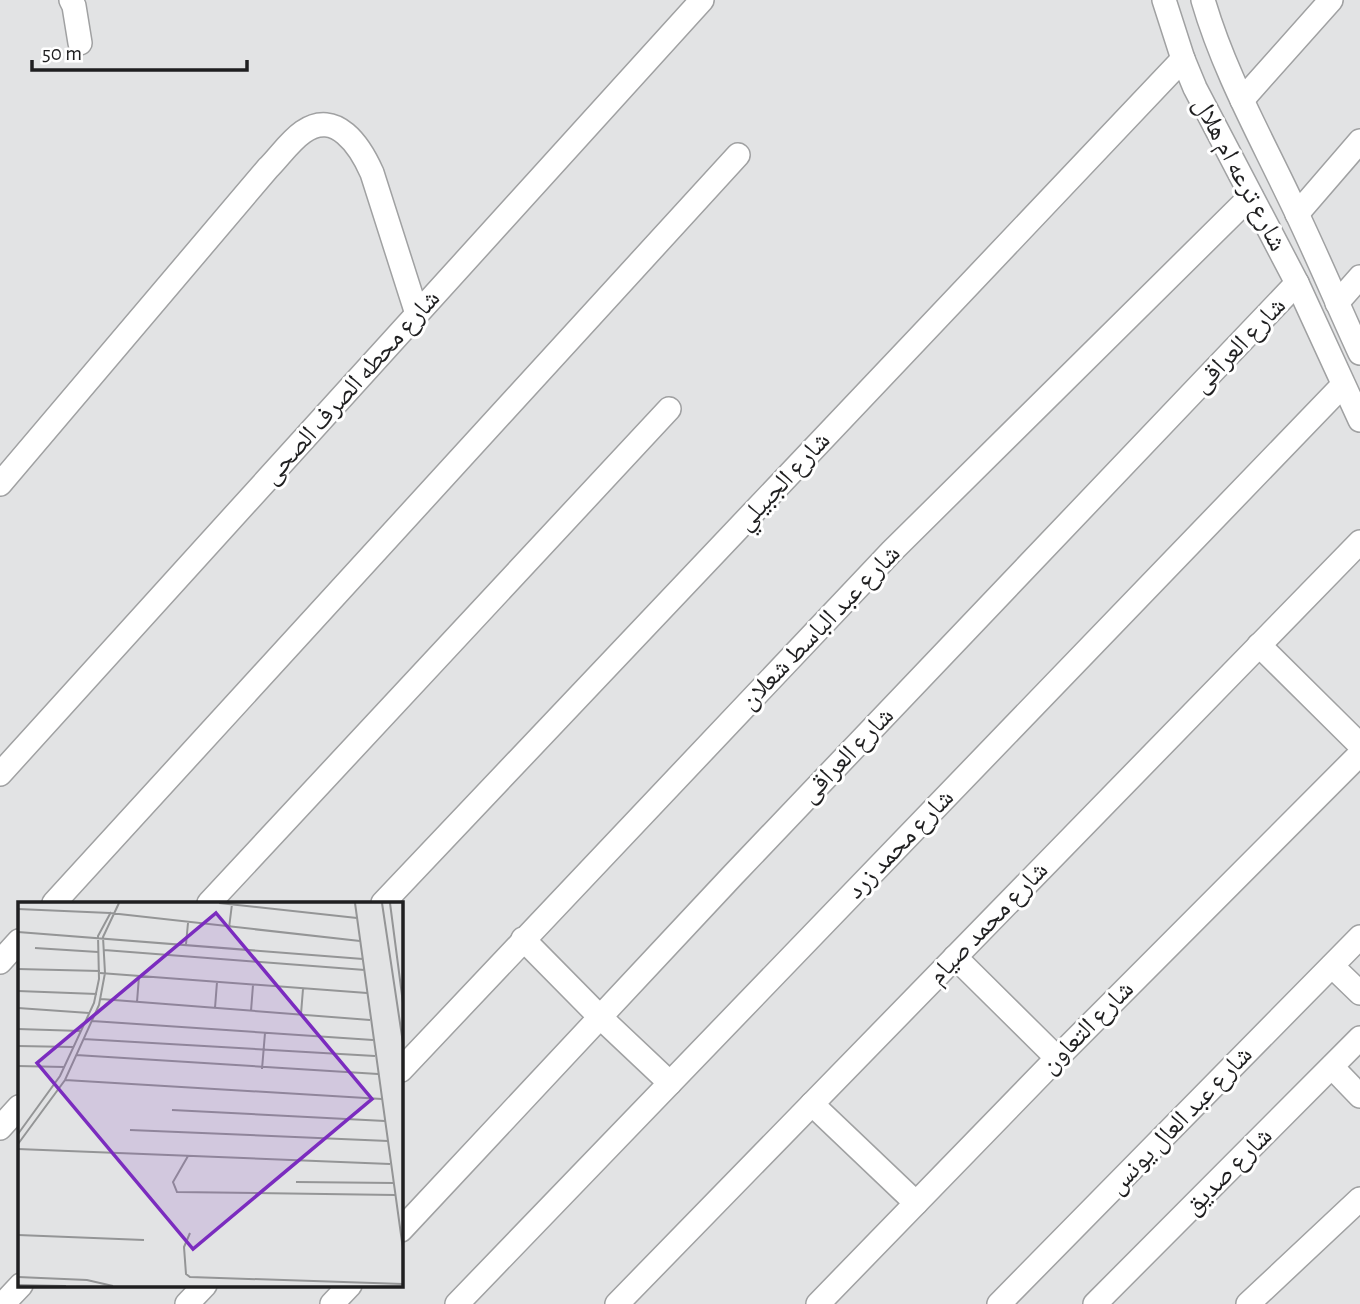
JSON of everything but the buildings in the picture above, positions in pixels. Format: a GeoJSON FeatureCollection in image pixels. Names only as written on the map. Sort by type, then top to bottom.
{"type":"FeatureCollection","features":[{"type":"Feature","properties":{"kind":"street"},"geometry":{"type":"LineString","coordinates":[[71,0],[80,43]]}},
{"type":"Feature","properties":{"kind":"street","name":"شارع محطه الصرف الصحى"},"geometry":{"type":"LineString","coordinates":[[0,774],[702,0]]}},
{"type":"Feature","properties":{"kind":"street","name":"شارع ترعه ام هلال"},"geometry":{"type":"LineString","coordinates":[[1164,0],[1183,59],[1297,283],[1360,420]]}},
{"type":"Feature","properties":{"kind":"street","name":"شارع ترعه ام هلال"},"geometry":{"type":"LineString","coordinates":[[1203,0],[1218,48],[1360,354]]}},
{"type":"Feature","properties":{"kind":"street"},"geometry":{"type":"LineString","coordinates":[[1242,100],[1331,0]]}},
{"type":"Feature","properties":{"kind":"street","name":"شارع الجبيلي"},"geometry":{"type":"LineString","coordinates":[[384,902],[1183,59]]}},
{"type":"Feature","properties":{"kind":"street"},"geometry":{"type":"LineString","coordinates":[[0,484],[268,168],[302,132],[316,125],[336,127],[351,137],[363,153],[372,173],[417,314]]}},
{"type":"Feature","properties":{"kind":"street"},"geometry":{"type":"LineString","coordinates":[[1297,214],[1360,141]]}},
{"type":"Feature","properties":{"kind":"street"},"geometry":{"type":"LineString","coordinates":[[55,902],[738,155]]}},
{"type":"Feature","properties":{"kind":"street","name":"شارع عبد الباسط شعلان"},"geometry":{"type":"LineString","coordinates":[[402,1069],[892,551],[1251,196]]}},
{"type":"Feature","properties":{"kind":"street"},"geometry":{"type":"LineString","coordinates":[[1337,303],[1360,277]]}},
{"type":"Feature","properties":{"kind":"street","name":"شارع العراقى"},"geometry":{"type":"LineString","coordinates":[[402,1229],[1297,283]]}},
{"type":"Feature","properties":{"kind":"street","name":"شارع محمد زرد"},"geometry":{"type":"LineString","coordinates":[[457,1304],[1343,385]]}},
{"type":"Feature","properties":{"kind":"street"},"geometry":{"type":"LineString","coordinates":[[210,902],[669,409]]}},
{"type":"Feature","properties":{"kind":"street","name":"شارع محمد صيام"},"geometry":{"type":"LineString","coordinates":[[618,1304],[1360,542]]}},
{"type":"Feature","properties":{"kind":"street"},"geometry":{"type":"LineString","coordinates":[[1259,645],[1360,745]]}},
{"type":"Feature","properties":{"kind":"street","name":"شارع التعاون"},"geometry":{"type":"LineString","coordinates":[[818,1304],[1057,1058],[1360,754]]}},
{"type":"Feature","properties":{"kind":"street","name":"شارع عبد العال يونس"},"geometry":{"type":"LineString","coordinates":[[999,1304],[1360,937]]}},
{"type":"Feature","properties":{"kind":"street"},"geometry":{"type":"LineString","coordinates":[[523,939],[670,1083]]}},
{"type":"Feature","properties":{"kind":"street"},"geometry":{"type":"LineString","coordinates":[[0,962],[18,942]]}},
{"type":"Feature","properties":{"kind":"street"},"geometry":{"type":"LineString","coordinates":[[956,957],[1057,1058]]}},
{"type":"Feature","properties":{"kind":"street"},"geometry":{"type":"LineString","coordinates":[[1332,966],[1360,993]]}},
{"type":"Feature","properties":{"kind":"street","name":"شارع صديق"},"geometry":{"type":"LineString","coordinates":[[1095,1304],[1360,1038]]}},
{"type":"Feature","properties":{"kind":"street"},"geometry":{"type":"LineString","coordinates":[[1332,1067],[1360,1096]]}},
{"type":"Feature","properties":{"kind":"street"},"geometry":{"type":"LineString","coordinates":[[812,1104],[915,1203]]}},
{"type":"Feature","properties":{"kind":"street"},"geometry":{"type":"LineString","coordinates":[[0,1128],[18,1108]]}},
{"type":"Feature","properties":{"kind":"street"},"geometry":{"type":"LineString","coordinates":[[1248,1304],[1360,1199]]}},
{"type":"Feature","properties":{"kind":"street"},"geometry":{"type":"LineString","coordinates":[[3,1304],[20,1286]]}},
{"type":"Feature","properties":{"kind":"street"},"geometry":{"type":"LineString","coordinates":[[187,1304],[204,1286]]}},
{"type":"Feature","properties":{"kind":"street"},"geometry":{"type":"LineString","coordinates":[[332,1304],[349,1286]]}}]}
